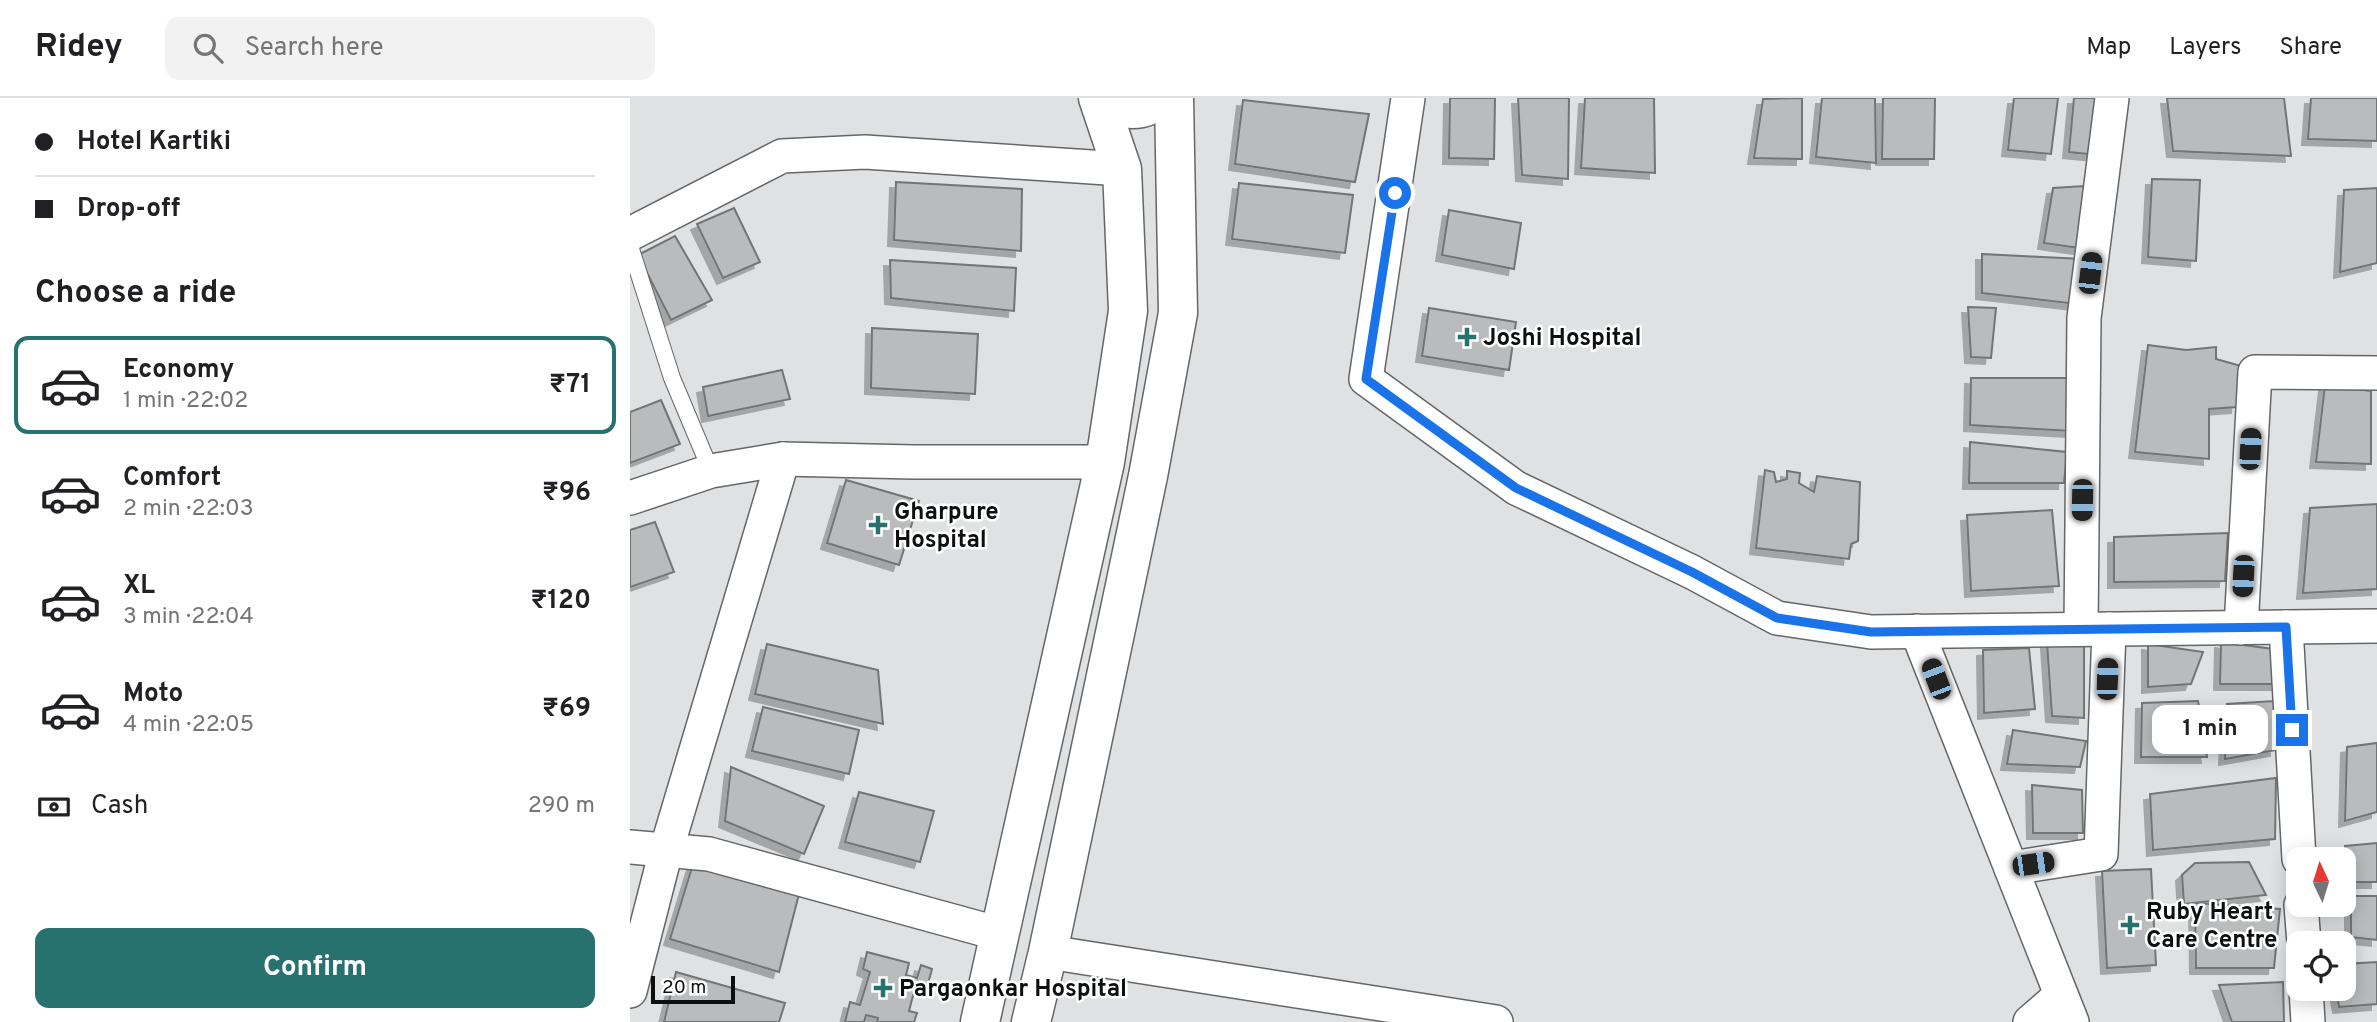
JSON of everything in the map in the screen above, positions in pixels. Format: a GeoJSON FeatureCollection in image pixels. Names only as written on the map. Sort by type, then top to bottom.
{"type":"FeatureCollection","features":[{"type":"Feature","properties":{"kind":"main road"},"geometry":{"type":"LineString","coordinates":[[1099,98],[1111,106],[1126,109],[1141,108],[1159,98]]}},
{"type":"Feature","properties":{"kind":"main road"},"geometry":{"type":"LineString","coordinates":[[980,1022],[1105,462],[1128,311],[1122,169],[1099,98]]}},
{"type":"Feature","properties":{"kind":"main road"},"geometry":{"type":"LineString","coordinates":[[1031,1022],[1148,476],[1178,313],[1174,98]]}},
{"type":"Feature","properties":{"kind":"street"},"geometry":{"type":"LineString","coordinates":[[1408,98],[1366,379],[1516,488],[1692,572],[1777,618],[1871,632],[2377,626]]}},
{"type":"Feature","properties":{"kind":"street"},"geometry":{"type":"LineString","coordinates":[[2011,868],[2101,855],[2084,318],[2112,98]]}},
{"type":"Feature","properties":{"kind":"street"},"geometry":{"type":"LineString","coordinates":[[630,234],[782,156],[865,152],[1122,169]]}},
{"type":"Feature","properties":{"kind":"street"},"geometry":{"type":"LineString","coordinates":[[2241,628],[2255,372],[2377,373]]}},
{"type":"Feature","properties":{"kind":"street"},"geometry":{"type":"LineString","coordinates":[[630,991],[666,851],[783,459]]}},
{"type":"Feature","properties":{"kind":"street"},"geometry":{"type":"LineString","coordinates":[[630,498],[711,471],[783,459],[1105,462]]}},
{"type":"Feature","properties":{"kind":"street"},"geometry":{"type":"LineString","coordinates":[[2286,627],[2298,847]]}},
{"type":"Feature","properties":{"kind":"street"},"geometry":{"type":"LineString","coordinates":[[1917,631],[2067,1009],[2030,1022]]}},
{"type":"Feature","properties":{"kind":"street"},"geometry":{"type":"LineString","coordinates":[[630,848],[709,854],[1000,934]]}},
{"type":"Feature","properties":{"kind":"street"},"geometry":{"type":"LineString","coordinates":[[1048,952],[1496,1022]]}},
{"type":"Feature","properties":{"kind":"street"},"geometry":{"type":"LineString","coordinates":[[2307,1001],[2308,1022]]}},
{"type":"Feature","properties":{"kind":"lane"},"geometry":{"type":"LineString","coordinates":[[630,246],[672,378],[711,471]]}},
{"type":"Feature","properties":{"kind":"building"},"geometry":{"type":"Polygon","coordinates":[[[1450,98],[1495,98],[1494,159],[1449,158],[1450,98]]]}},
{"type":"Feature","properties":{"kind":"building"},"geometry":{"type":"Polygon","coordinates":[[[1518,98],[1569,98],[1568,179],[1522,175],[1518,98]]]}},
{"type":"Feature","properties":{"kind":"building"},"geometry":{"type":"Polygon","coordinates":[[[1585,98],[1654,98],[1655,173],[1581,168],[1585,98]]]}},
{"type":"Feature","properties":{"kind":"building"},"geometry":{"type":"Polygon","coordinates":[[[1802,98],[1802,159],[1754,158],[1763,99],[1802,98]]]}},
{"type":"Feature","properties":{"kind":"building"},"geometry":{"type":"Polygon","coordinates":[[[1822,98],[1875,98],[1876,163],[1816,157],[1822,98]]]}},
{"type":"Feature","properties":{"kind":"building"},"geometry":{"type":"Polygon","coordinates":[[[1883,98],[1935,98],[1934,159],[1882,159],[1883,98]]]}},
{"type":"Feature","properties":{"kind":"building"},"geometry":{"type":"Polygon","coordinates":[[[2014,98],[2058,98],[2051,154],[2008,150],[2014,98]]]}},
{"type":"Feature","properties":{"kind":"building"},"geometry":{"type":"Polygon","coordinates":[[[2074,98],[2105,98],[2098,155],[2069,152],[2074,98]]]}},
{"type":"Feature","properties":{"kind":"building"},"geometry":{"type":"Polygon","coordinates":[[[2167,98],[2284,98],[2291,156],[2173,151],[2167,98]]]}},
{"type":"Feature","properties":{"kind":"building"},"geometry":{"type":"Polygon","coordinates":[[[2311,98],[2377,98],[2377,141],[2308,139],[2311,98]]]}},
{"type":"Feature","properties":{"kind":"building"},"geometry":{"type":"Polygon","coordinates":[[[1243,100],[1369,114],[1355,182],[1235,164],[1243,100]]]}},
{"type":"Feature","properties":{"kind":"building"},"geometry":{"type":"Polygon","coordinates":[[[2152,179],[2200,180],[2196,261],[2148,257],[2152,179]]]}},
{"type":"Feature","properties":{"kind":"building"},"geometry":{"type":"Polygon","coordinates":[[[896,182],[1022,189],[1021,251],[894,240],[896,182]]]}},
{"type":"Feature","properties":{"kind":"building"},"geometry":{"type":"Polygon","coordinates":[[[1239,183],[1353,195],[1345,253],[1232,239],[1239,183]]]}},
{"type":"Feature","properties":{"kind":"building"},"geometry":{"type":"Polygon","coordinates":[[[2101,185],[2093,250],[2044,243],[2053,188],[2101,185]]]}},
{"type":"Feature","properties":{"kind":"building"},"geometry":{"type":"Polygon","coordinates":[[[2377,188],[2377,263],[2340,272],[2344,190],[2377,188]]]}},
{"type":"Feature","properties":{"kind":"building"},"geometry":{"type":"Polygon","coordinates":[[[734,208],[760,262],[723,278],[697,224],[734,208]]]}},
{"type":"Feature","properties":{"kind":"building"},"geometry":{"type":"Polygon","coordinates":[[[1449,210],[1521,223],[1514,269],[1442,255],[1449,210]]]}},
{"type":"Feature","properties":{"kind":"building"},"geometry":{"type":"Polygon","coordinates":[[[675,236],[712,300],[671,320],[638,255],[675,236]]]}},
{"type":"Feature","properties":{"kind":"building"},"geometry":{"type":"Polygon","coordinates":[[[1982,254],[2083,259],[2077,304],[1982,293],[1982,254]]]}},
{"type":"Feature","properties":{"kind":"building"},"geometry":{"type":"Polygon","coordinates":[[[890,260],[1016,268],[1014,311],[891,298],[890,260]]]}},
{"type":"Feature","properties":{"kind":"building"},"geometry":{"type":"Polygon","coordinates":[[[1968,307],[1996,308],[1991,358],[1971,357],[1968,307]]]}},
{"type":"Feature","properties":{"kind":"building"},"geometry":{"type":"Polygon","coordinates":[[[1429,308],[1516,322],[1509,370],[1422,356],[1429,308]]]}},
{"type":"Feature","properties":{"kind":"building"},"geometry":{"type":"Polygon","coordinates":[[[872,328],[978,334],[975,394],[871,388],[872,328]]]}},
{"type":"Feature","properties":{"kind":"building"},"geometry":{"type":"Polygon","coordinates":[[[2148,345],[2186,350],[2216,347],[2216,359],[2241,366],[2237,407],[2209,409],[2209,459],[2135,452],[2148,345]]]}},
{"type":"Feature","properties":{"kind":"building"},"geometry":{"type":"Polygon","coordinates":[[[782,370],[790,399],[708,416],[703,387],[782,370]]]}},
{"type":"Feature","properties":{"kind":"building"},"geometry":{"type":"Polygon","coordinates":[[[1971,378],[2073,378],[2072,431],[1970,425],[1971,378]]]}},
{"type":"Feature","properties":{"kind":"building"},"geometry":{"type":"Polygon","coordinates":[[[2325,385],[2371,391],[2371,464],[2316,462],[2325,385]]]}},
{"type":"Feature","properties":{"kind":"building"},"geometry":{"type":"Polygon","coordinates":[[[661,400],[680,444],[630,463],[630,412],[661,400]]]}},
{"type":"Feature","properties":{"kind":"building"},"geometry":{"type":"Polygon","coordinates":[[[1970,442],[2067,452],[2064,483],[1969,483],[1970,442]]]}},
{"type":"Feature","properties":{"kind":"building"},"geometry":{"type":"Polygon","coordinates":[[[1765,470],[1774,472],[1776,482],[1787,479],[1787,471],[1800,473],[1799,483],[1814,492],[1817,476],[1860,482],[1858,541],[1851,544],[1849,559],[1756,548],[1765,470]]]}},
{"type":"Feature","properties":{"kind":"building"},"geometry":{"type":"Polygon","coordinates":[[[846,480],[919,501],[899,565],[827,543],[846,480]]]}},
{"type":"Feature","properties":{"kind":"building"},"geometry":{"type":"Polygon","coordinates":[[[2377,504],[2377,589],[2303,593],[2310,508],[2377,504]]]}},
{"type":"Feature","properties":{"kind":"building"},"geometry":{"type":"Polygon","coordinates":[[[2052,510],[2059,586],[1971,591],[1967,515],[2052,510]]]}},
{"type":"Feature","properties":{"kind":"building"},"geometry":{"type":"Polygon","coordinates":[[[655,522],[674,572],[630,587],[630,530],[655,522]]]}},
{"type":"Feature","properties":{"kind":"building"},"geometry":{"type":"Polygon","coordinates":[[[2228,533],[2225,581],[2114,582],[2114,537],[2228,533]]]}},
{"type":"Feature","properties":{"kind":"building"},"geometry":{"type":"Polygon","coordinates":[[[2221,642],[2273,649],[2277,684],[2220,684],[2221,642]]]}},
{"type":"Feature","properties":{"kind":"building"},"geometry":{"type":"Polygon","coordinates":[[[2047,643],[2084,644],[2084,718],[2052,716],[2047,643]]]}},
{"type":"Feature","properties":{"kind":"building"},"geometry":{"type":"Polygon","coordinates":[[[767,644],[878,670],[883,724],[755,694],[767,644]]]}},
{"type":"Feature","properties":{"kind":"building"},"geometry":{"type":"Polygon","coordinates":[[[2148,644],[2203,652],[2191,684],[2148,687],[2148,644]]]}},
{"type":"Feature","properties":{"kind":"building"},"geometry":{"type":"Polygon","coordinates":[[[2029,648],[2035,709],[1984,713],[1983,650],[2029,648]]]}},
{"type":"Feature","properties":{"kind":"building"},"geometry":{"type":"Polygon","coordinates":[[[2198,701],[2207,757],[2141,757],[2142,703],[2198,701]]]}},
{"type":"Feature","properties":{"kind":"building"},"geometry":{"type":"Polygon","coordinates":[[[2274,701],[2276,750],[2225,759],[2227,704],[2274,701]]]}},
{"type":"Feature","properties":{"kind":"building"},"geometry":{"type":"Polygon","coordinates":[[[763,707],[859,730],[849,774],[752,751],[763,707]]]}},
{"type":"Feature","properties":{"kind":"building"},"geometry":{"type":"Polygon","coordinates":[[[2013,730],[2086,741],[2080,767],[2007,764],[2013,730]]]}},
{"type":"Feature","properties":{"kind":"building"},"geometry":{"type":"Polygon","coordinates":[[[2377,743],[2377,812],[2345,821],[2347,747],[2377,743]]]}},
{"type":"Feature","properties":{"kind":"building"},"geometry":{"type":"Polygon","coordinates":[[[731,767],[824,806],[804,854],[725,821],[731,767]]]}},
{"type":"Feature","properties":{"kind":"building"},"geometry":{"type":"Polygon","coordinates":[[[2276,778],[2275,839],[2153,850],[2150,794],[2276,778]]]}},
{"type":"Feature","properties":{"kind":"building"},"geometry":{"type":"Polygon","coordinates":[[[2032,785],[2082,790],[2083,833],[2033,833],[2032,785]]]}},
{"type":"Feature","properties":{"kind":"building"},"geometry":{"type":"Polygon","coordinates":[[[859,792],[934,811],[920,862],[845,842],[859,792]]]}},
{"type":"Feature","properties":{"kind":"building"},"geometry":{"type":"Polygon","coordinates":[[[2377,843],[2377,882],[2356,882],[2356,847],[2345,846],[2377,843]]]}},
{"type":"Feature","properties":{"kind":"building"},"geometry":{"type":"Polygon","coordinates":[[[2249,862],[2266,895],[2184,904],[2182,875],[2195,863],[2249,862]]]}},
{"type":"Feature","properties":{"kind":"building"},"geometry":{"type":"Polygon","coordinates":[[[693,864],[799,894],[779,972],[670,939],[693,864]]]}},
{"type":"Feature","properties":{"kind":"building"},"geometry":{"type":"Polygon","coordinates":[[[2151,869],[2156,965],[2107,968],[2102,871],[2151,869]]]}},
{"type":"Feature","properties":{"kind":"building"},"geometry":{"type":"Polygon","coordinates":[[[2356,896],[2377,896],[2377,940],[2356,938],[2356,931],[2351,931],[2351,917],[2356,917],[2356,896]]]}},
{"type":"Feature","properties":{"kind":"building"},"geometry":{"type":"Polygon","coordinates":[[[2195,903],[2280,909],[2274,968],[2196,968],[2195,903]]]}},
{"type":"Feature","properties":{"kind":"building"},"geometry":{"type":"Polygon","coordinates":[[[867,952],[909,963],[906,975],[917,978],[921,965],[932,969],[926,991],[915,988],[909,1011],[917,1013],[914,1022],[877,1022],[878,1018],[866,1015],[864,1022],[845,1022],[850,1002],[860,1005],[870,972],[863,969],[867,952]]]}},
{"type":"Feature","properties":{"kind":"building"},"geometry":{"type":"Polygon","coordinates":[[[2377,962],[2377,1004],[2339,1007],[2338,1001],[2356,1001],[2356,963],[2377,962]]]}},
{"type":"Feature","properties":{"kind":"building"},"geometry":{"type":"Polygon","coordinates":[[[676,972],[785,1003],[779,1022],[664,1022],[676,972]]]}},
{"type":"Feature","properties":{"kind":"building"},"geometry":{"type":"Polygon","coordinates":[[[2283,982],[2284,1022],[2232,1022],[2219,985],[2283,982]]]}},
{"type":"Feature","properties":{"kind":"place","name":"Joshi Hospital"},"geometry":{"type":"Point","coordinates":[1467,337]}},
{"type":"Feature","properties":{"kind":"place","name":"Gharpure Hospital"},"geometry":{"type":"Point","coordinates":[878,525]}},
{"type":"Feature","properties":{"kind":"place","name":"Ruby Heart Care Centre"},"geometry":{"type":"Point","coordinates":[2130,925]}},
{"type":"Feature","properties":{"kind":"place","name":"Pargaonkar Hospital"},"geometry":{"type":"Point","coordinates":[883,988]}},
{"type":"Feature","properties":{"kind":"route"},"geometry":{"type":"LineString","coordinates":[[1395,193],[1366,379],[1516,488],[1692,572],[1777,618],[1871,632],[2286,627],[2292,730]]}}]}
